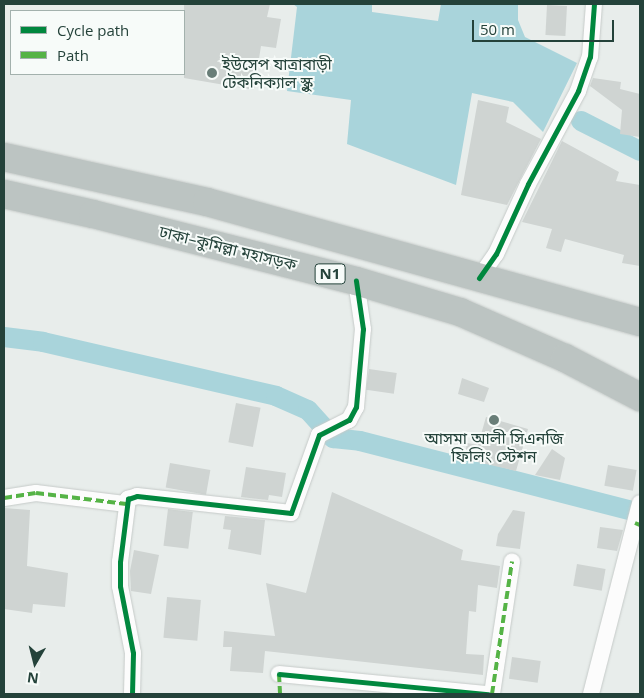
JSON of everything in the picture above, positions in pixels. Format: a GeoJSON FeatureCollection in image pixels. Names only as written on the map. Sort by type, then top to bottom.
{"type":"FeatureCollection","features":[{"type":"Feature","properties":{"kind":"highway","name":"N1"},"geometry":{"type":"LineString","coordinates":[[4,157],[207,202],[640,322]]}},
{"type":"Feature","properties":{"kind":"highway","name":"ঢাকা–কুমিল্লা মহাসড়ক"},"geometry":{"type":"LineString","coordinates":[[4,194],[93,214],[356,281],[460,312],[565,358],[640,397]]}},
{"type":"Feature","properties":{"kind":"street"},"geometry":{"type":"LineString","coordinates":[[478,278],[496,254],[528,184],[578,90],[590,57],[594,4]]}},
{"type":"Feature","properties":{"kind":"street"},"geometry":{"type":"LineString","coordinates":[[132,694],[133,653],[120,586],[126,504],[128,499],[137,496],[291,513],[319,436],[336,425],[349,420],[356,407],[363,329],[356,281]]}},
{"type":"Feature","properties":{"kind":"street"},"geometry":{"type":"LineString","coordinates":[[4,498],[36,493],[126,504]]}},
{"type":"Feature","properties":{"kind":"street"},"geometry":{"type":"LineString","coordinates":[[593,693],[638,524],[640,503]]}},
{"type":"Feature","properties":{"kind":"street"},"geometry":{"type":"LineString","coordinates":[[492,694],[512,562]]}},
{"type":"Feature","properties":{"kind":"street"},"geometry":{"type":"LineString","coordinates":[[279,674],[391,689],[488,694]]}},
{"type":"Feature","properties":{"kind":"water"},"geometry":{"type":"Polygon","coordinates":[[[293,4],[372,4],[372,12],[438,21],[441,4],[518,4],[518,20],[525,37],[577,63],[543,132],[513,102],[472,93],[456,185],[347,144],[351,100],[287,91],[297,7],[293,4]]]}},
{"type":"Feature","properties":{"kind":"building"},"geometry":{"type":"Polygon","coordinates":[[[184,4],[270,4],[267,17],[281,19],[276,48],[261,46],[254,90],[184,78],[184,4]]]}},
{"type":"Feature","properties":{"kind":"building"},"geometry":{"type":"Polygon","coordinates":[[[547,5],[567,6],[565,36],[545,35],[547,5]]]}},
{"type":"Feature","properties":{"kind":"building"},"geometry":{"type":"Polygon","coordinates":[[[593,78],[621,82],[620,89],[640,94],[640,137],[620,134],[622,110],[590,86],[593,78]]]}},
{"type":"Feature","properties":{"kind":"building"},"geometry":{"type":"Polygon","coordinates":[[[478,100],[509,107],[506,122],[541,139],[507,205],[461,195],[478,100]]]}},
{"type":"Feature","properties":{"kind":"building"},"geometry":{"type":"Polygon","coordinates":[[[562,141],[619,172],[616,181],[640,185],[640,266],[622,263],[624,255],[565,239],[561,252],[546,248],[552,229],[522,222],[562,141]]]}},
{"type":"Feature","properties":{"kind":"building"},"geometry":{"type":"Polygon","coordinates":[[[369,369],[397,373],[394,394],[366,390],[369,369]]]}},
{"type":"Feature","properties":{"kind":"building"},"geometry":{"type":"Polygon","coordinates":[[[462,378],[489,388],[484,402],[458,394],[462,378]]]}},
{"type":"Feature","properties":{"kind":"building"},"geometry":{"type":"Polygon","coordinates":[[[236,403],[261,408],[253,447],[228,442],[236,403]]]}},
{"type":"Feature","properties":{"kind":"building"},"geometry":{"type":"Polygon","coordinates":[[[486,417],[528,429],[516,471],[464,459],[467,443],[478,445],[486,417]]]}},
{"type":"Feature","properties":{"kind":"building"},"geometry":{"type":"Polygon","coordinates":[[[552,449],[565,458],[560,480],[535,475],[552,449]]]}},
{"type":"Feature","properties":{"kind":"building"},"geometry":{"type":"Polygon","coordinates":[[[170,463],[210,470],[206,495],[166,488],[170,463]]]}},
{"type":"Feature","properties":{"kind":"building"},"geometry":{"type":"Polygon","coordinates":[[[608,465],[637,470],[633,491],[604,486],[608,465]]]}},
{"type":"Feature","properties":{"kind":"building"},"geometry":{"type":"Polygon","coordinates":[[[246,467],[286,473],[282,497],[269,495],[268,500],[241,497],[246,467]]]}},
{"type":"Feature","properties":{"kind":"building"},"geometry":{"type":"Polygon","coordinates":[[[332,492],[463,550],[461,560],[500,566],[497,588],[478,585],[476,612],[469,611],[466,654],[484,655],[483,675],[265,651],[263,673],[230,671],[232,647],[223,647],[224,631],[275,636],[266,583],[306,593],[332,492]]]}},
{"type":"Feature","properties":{"kind":"building"},"geometry":{"type":"Polygon","coordinates":[[[4,508],[30,510],[27,566],[68,573],[65,607],[33,604],[32,613],[4,609],[4,508]]]}},
{"type":"Feature","properties":{"kind":"building"},"geometry":{"type":"Polygon","coordinates":[[[168,509],[193,512],[188,549],[163,546],[168,509]]]}},
{"type":"Feature","properties":{"kind":"building"},"geometry":{"type":"Polygon","coordinates":[[[513,510],[525,512],[520,549],[496,546],[498,534],[513,510]]]}},
{"type":"Feature","properties":{"kind":"building"},"geometry":{"type":"Polygon","coordinates":[[[225,516],[265,520],[261,555],[228,549],[231,530],[223,529],[225,516]]]}},
{"type":"Feature","properties":{"kind":"building"},"geometry":{"type":"Polygon","coordinates":[[[600,527],[623,530],[617,551],[597,548],[600,527]]]}},
{"type":"Feature","properties":{"kind":"building"},"geometry":{"type":"Polygon","coordinates":[[[134,550],[159,555],[151,594],[131,591],[130,571],[134,550]]]}},
{"type":"Feature","properties":{"kind":"building"},"geometry":{"type":"Polygon","coordinates":[[[577,564],[606,569],[602,591],[573,586],[577,564]]]}},
{"type":"Feature","properties":{"kind":"building"},"geometry":{"type":"Polygon","coordinates":[[[167,597],[201,600],[197,641],[163,638],[167,597]]]}},
{"type":"Feature","properties":{"kind":"building"},"geometry":{"type":"Polygon","coordinates":[[[512,657],[541,661],[538,683],[509,679],[512,657]]]}},
{"type":"Feature","properties":{"kind":"waterway"},"geometry":{"type":"LineString","coordinates":[[581,121],[640,151]]}},
{"type":"Feature","properties":{"kind":"waterway"},"geometry":{"type":"LineString","coordinates":[[4,337],[43,342],[276,396],[308,410],[333,438],[360,441],[640,513]]}},
{"type":"Feature","properties":{"kind":"marked path"},"geometry":{"type":"LineString","coordinates":[[4,498],[36,493],[126,504]]}},
{"type":"Feature","properties":{"kind":"marked path"},"geometry":{"type":"LineString","coordinates":[[635,523],[640,525]]}},
{"type":"Feature","properties":{"kind":"marked path"},"geometry":{"type":"LineString","coordinates":[[492,694],[512,562]]}},
{"type":"Feature","properties":{"kind":"marked path"},"geometry":{"type":"LineString","coordinates":[[279,674],[280,694]]}},
{"type":"Feature","properties":{"kind":"cycle path"},"geometry":{"type":"LineString","coordinates":[[479,278],[496,254],[528,184],[578,91],[590,57],[594,4]]}},
{"type":"Feature","properties":{"kind":"cycle path"},"geometry":{"type":"LineString","coordinates":[[132,694],[133,653],[120,586],[120,562],[128,499],[137,496],[291,513],[319,435],[349,420],[356,407],[363,329],[356,281]]}},
{"type":"Feature","properties":{"kind":"cycle path"},"geometry":{"type":"LineString","coordinates":[[279,674],[488,694]]}},
{"type":"Feature","properties":{"kind":"place","name":"ইউসেপ যাত্রাবাড়ী টেকনিক্যাল স্কুল"},"geometry":{"type":"Point","coordinates":[212,73]}},
{"type":"Feature","properties":{"kind":"place","name":"আসমা আলী সিএনজি ফিলিং স্টেশন"},"geometry":{"type":"Point","coordinates":[494,420]}}]}
